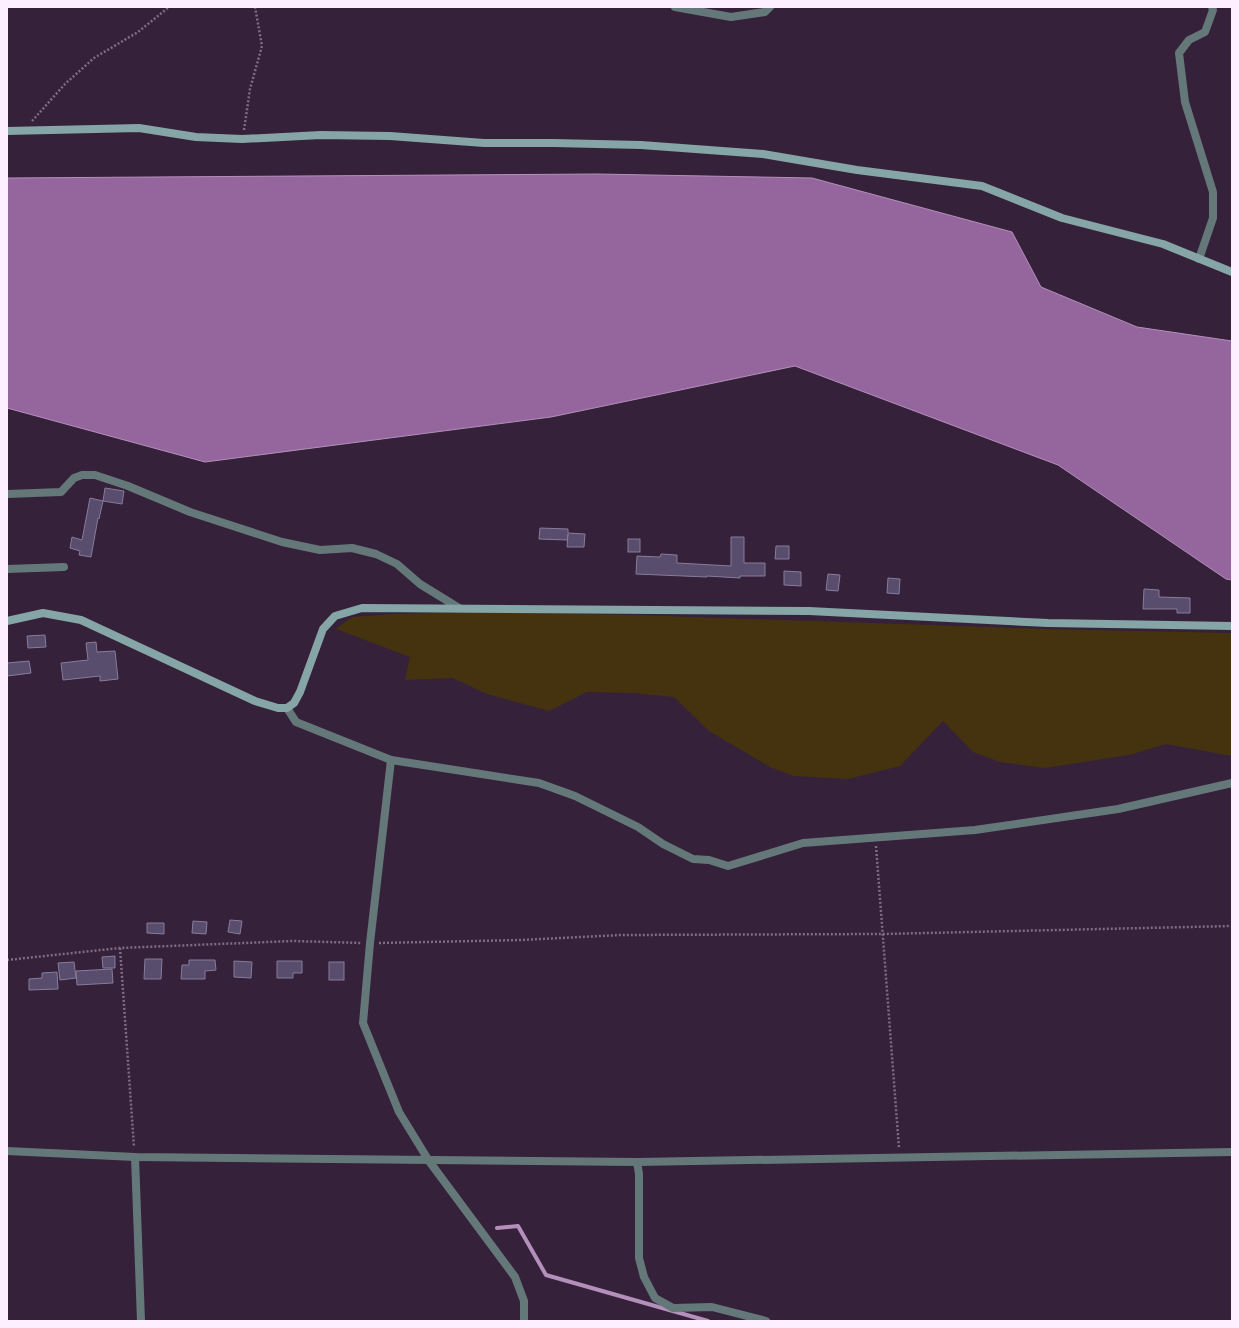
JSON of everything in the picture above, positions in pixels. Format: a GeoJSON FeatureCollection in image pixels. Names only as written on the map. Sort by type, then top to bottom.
{"type":"FeatureCollection","features":[{"type":"Feature","properties":{"kind":"main road"},"geometry":{"type":"LineString","coordinates":[[7,131],[139,128],[196,137],[242,139],[321,135],[390,136],[484,143],[641,145],[764,154],[857,170],[982,186],[1062,218],[1163,244],[1232,272]]}},
{"type":"Feature","properties":{"kind":"main road"},"geometry":{"type":"LineString","coordinates":[[7,621],[43,613],[81,620],[255,701],[278,708],[286,708],[294,703],[300,692],[323,629],[335,616],[362,608],[809,611],[1048,623],[1232,626]]}},
{"type":"Feature","properties":{"kind":"street"},"geometry":{"type":"LineString","coordinates":[[674,7],[731,18],[765,12],[770,7]]}},
{"type":"Feature","properties":{"kind":"street"},"geometry":{"type":"LineString","coordinates":[[1199,259],[1213,218],[1213,192],[1185,102],[1179,53],[1189,40],[1205,32],[1213,10],[1212,7]]}},
{"type":"Feature","properties":{"kind":"street"},"geometry":{"type":"LineString","coordinates":[[7,494],[61,492],[74,478],[82,474],[95,475],[128,486],[190,512],[282,542],[320,550],[352,548],[376,554],[397,564],[420,584],[459,608]]}},
{"type":"Feature","properties":{"kind":"street"},"geometry":{"type":"LineString","coordinates":[[7,569],[64,567]]}},
{"type":"Feature","properties":{"kind":"street"},"geometry":{"type":"LineString","coordinates":[[286,708],[296,722],[391,760],[538,783],[575,796],[638,827],[663,844],[693,859],[708,860],[728,866],[803,843],[975,830],[1118,809],[1232,783]]}},
{"type":"Feature","properties":{"kind":"street"},"geometry":{"type":"LineString","coordinates":[[391,760],[370,943],[363,1024],[399,1112],[429,1161],[514,1277],[524,1301],[524,1321]]}},
{"type":"Feature","properties":{"kind":"street"},"geometry":{"type":"LineString","coordinates":[[7,1151],[135,1157],[637,1162],[1232,1152]]}},
{"type":"Feature","properties":{"kind":"street"},"geometry":{"type":"LineString","coordinates":[[135,1157],[141,1321]]}},
{"type":"Feature","properties":{"kind":"street"},"geometry":{"type":"LineString","coordinates":[[637,1162],[640,1174],[640,1258],[644,1277],[656,1298],[673,1308],[712,1307],[766,1321]]}},
{"type":"Feature","properties":{"kind":"path"},"geometry":{"type":"LineString","coordinates":[[23,131],[65,84],[94,58],[138,32],[170,7]]}},
{"type":"Feature","properties":{"kind":"path"},"geometry":{"type":"LineString","coordinates":[[242,139],[250,89],[262,46],[255,7]]}},
{"type":"Feature","properties":{"kind":"path"},"geometry":{"type":"LineString","coordinates":[[875,838],[900,1157]]}},
{"type":"Feature","properties":{"kind":"path"},"geometry":{"type":"LineString","coordinates":[[7,960],[120,948],[293,941],[370,943],[521,940],[621,935],[883,934],[1232,926]]}},
{"type":"Feature","properties":{"kind":"path"},"geometry":{"type":"LineString","coordinates":[[120,948],[135,1157]]}},
{"type":"Feature","properties":{"kind":"shaded area"},"geometry":{"type":"Polygon","coordinates":[[[597,174],[812,178],[1012,232],[1041,287],[1137,327],[1232,341],[1232,580],[1226,579],[1058,465],[795,366],[551,417],[205,462],[7,408],[7,178],[597,174]]]}},
{"type":"Feature","properties":{"kind":"shaded area"},"geometry":{"type":"Polygon","coordinates":[[[476,612],[636,615],[1044,629],[1232,633],[1232,756],[1166,744],[1129,755],[1045,768],[1000,762],[973,752],[943,721],[900,766],[848,779],[794,776],[770,767],[709,731],[674,697],[633,693],[587,692],[549,711],[487,694],[453,678],[405,680],[410,657],[336,629],[352,617],[394,614],[476,612]]]}},
{"type":"Feature","properties":{"kind":"building"},"geometry":{"type":"Polygon","coordinates":[[[105,488],[124,491],[122,504],[103,501],[105,488]]]}},
{"type":"Feature","properties":{"kind":"building"},"geometry":{"type":"Polygon","coordinates":[[[90,498],[103,501],[99,519],[98,518],[91,557],[79,555],[80,551],[70,548],[72,537],[82,540],[90,498]]]}},
{"type":"Feature","properties":{"kind":"building"},"geometry":{"type":"Polygon","coordinates":[[[540,528],[568,529],[568,533],[585,534],[584,547],[567,547],[568,534],[567,540],[539,539],[540,528]]]}},
{"type":"Feature","properties":{"kind":"building"},"geometry":{"type":"Polygon","coordinates":[[[731,537],[744,537],[744,563],[765,563],[765,576],[740,576],[740,578],[636,574],[637,556],[660,557],[661,554],[677,555],[677,563],[731,566],[731,537]]]}},
{"type":"Feature","properties":{"kind":"building"},"geometry":{"type":"Polygon","coordinates":[[[628,539],[640,539],[640,552],[628,552],[628,539]]]}},
{"type":"Feature","properties":{"kind":"building"},"geometry":{"type":"Polygon","coordinates":[[[776,546],[789,546],[789,559],[775,559],[776,546]]]}},
{"type":"Feature","properties":{"kind":"building"},"geometry":{"type":"Polygon","coordinates":[[[784,571],[801,572],[801,586],[784,585],[784,571]]]}},
{"type":"Feature","properties":{"kind":"building"},"geometry":{"type":"Polygon","coordinates":[[[828,574],[840,575],[838,591],[826,590],[828,574]]]}},
{"type":"Feature","properties":{"kind":"building"},"geometry":{"type":"Polygon","coordinates":[[[888,578],[900,579],[899,594],[887,593],[888,578]]]}},
{"type":"Feature","properties":{"kind":"building"},"geometry":{"type":"Polygon","coordinates":[[[1144,589],[1159,590],[1159,597],[1190,598],[1190,613],[1177,613],[1177,609],[1143,609],[1144,589]]]}},
{"type":"Feature","properties":{"kind":"building"},"geometry":{"type":"Polygon","coordinates":[[[45,635],[46,647],[28,648],[27,636],[45,635]]]}},
{"type":"Feature","properties":{"kind":"building"},"geometry":{"type":"Polygon","coordinates":[[[96,642],[97,652],[115,651],[118,679],[100,681],[100,676],[63,680],[61,663],[88,660],[86,643],[96,642]]]}},
{"type":"Feature","properties":{"kind":"building"},"geometry":{"type":"Polygon","coordinates":[[[29,661],[31,673],[7,676],[7,663],[29,661]]]}},
{"type":"Feature","properties":{"kind":"building"},"geometry":{"type":"Polygon","coordinates":[[[230,920],[242,921],[240,934],[228,932],[230,920]]]}},
{"type":"Feature","properties":{"kind":"building"},"geometry":{"type":"Polygon","coordinates":[[[193,921],[207,922],[206,934],[192,933],[193,921]]]}},
{"type":"Feature","properties":{"kind":"building"},"geometry":{"type":"Polygon","coordinates":[[[147,923],[164,923],[164,934],[147,933],[147,923]]]}},
{"type":"Feature","properties":{"kind":"building"},"geometry":{"type":"Polygon","coordinates":[[[115,956],[115,968],[103,968],[102,957],[115,956]]]}},
{"type":"Feature","properties":{"kind":"building"},"geometry":{"type":"Polygon","coordinates":[[[145,959],[162,959],[161,979],[144,979],[145,959]]]}},
{"type":"Feature","properties":{"kind":"building"},"geometry":{"type":"Polygon","coordinates":[[[189,960],[215,960],[216,970],[205,971],[205,979],[181,979],[182,965],[189,965],[189,960]]]}},
{"type":"Feature","properties":{"kind":"building"},"geometry":{"type":"Polygon","coordinates":[[[234,961],[252,962],[251,978],[234,977],[234,961]]]}},
{"type":"Feature","properties":{"kind":"building"},"geometry":{"type":"Polygon","coordinates":[[[277,961],[302,961],[302,973],[293,973],[293,978],[277,978],[277,961]]]}},
{"type":"Feature","properties":{"kind":"building"},"geometry":{"type":"Polygon","coordinates":[[[74,962],[76,978],[60,980],[58,963],[74,962]]]}},
{"type":"Feature","properties":{"kind":"building"},"geometry":{"type":"Polygon","coordinates":[[[329,962],[344,962],[344,980],[329,980],[329,962]]]}},
{"type":"Feature","properties":{"kind":"building"},"geometry":{"type":"Polygon","coordinates":[[[112,969],[113,983],[77,985],[76,971],[112,969]]]}},
{"type":"Feature","properties":{"kind":"building"},"geometry":{"type":"Polygon","coordinates":[[[57,972],[58,989],[29,990],[29,979],[42,978],[42,973],[57,972]]]}},
{"type":"Feature","properties":{"kind":"waterway"},"geometry":{"type":"LineString","coordinates":[[497,1228],[518,1226],[546,1275],[708,1321]]}}]}
